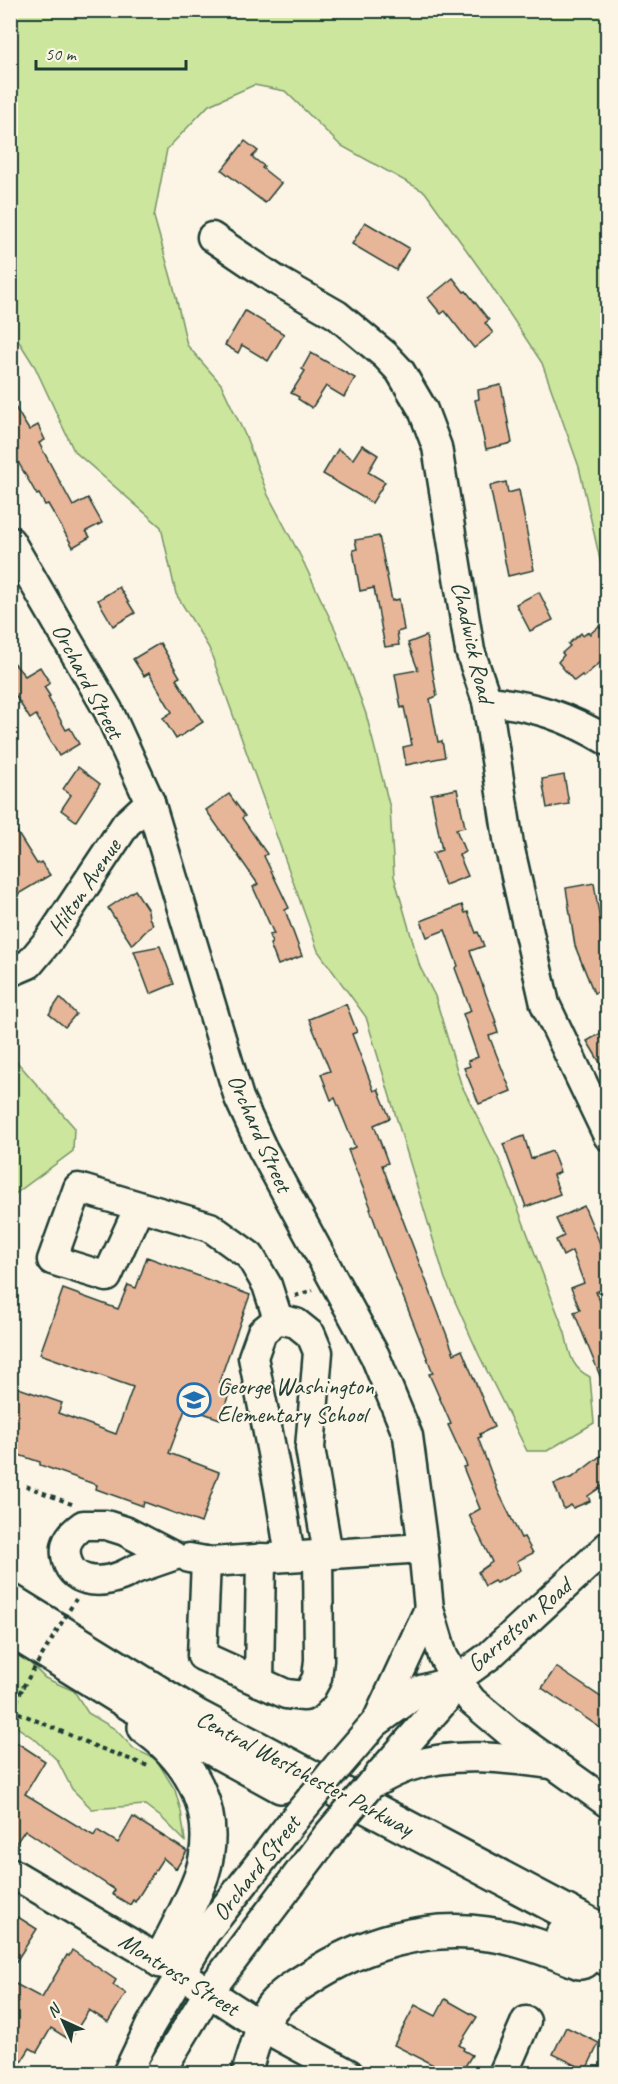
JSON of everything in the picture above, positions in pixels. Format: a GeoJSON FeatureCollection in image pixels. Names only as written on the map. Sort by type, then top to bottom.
{"type":"FeatureCollection","features":[{"type":"Feature","properties":{"kind":"main road","name":"Central Westchester Parkway"},"geometry":{"type":"LineString","coordinates":[[10,1601],[196,1716],[608,1934]]}},
{"type":"Feature","properties":{"kind":"main road","name":"Central Westchester Parkway"},"geometry":{"type":"LineString","coordinates":[[10,1629],[131,1704],[225,1757],[608,1960]]}},
{"type":"Feature","properties":{"kind":"main road"},"geometry":{"type":"LineString","coordinates":[[51,1654],[171,1748],[197,1784],[206,1811],[208,1849],[170,1968]]}},
{"type":"Feature","properties":{"kind":"main road"},"geometry":{"type":"LineString","coordinates":[[261,2026],[273,2006],[293,1988],[333,1962],[390,1940],[434,1932],[488,1934],[542,1947],[580,1962],[608,1960]]}},
{"type":"Feature","properties":{"kind":"street","name":"Chadwick Road"},"geometry":{"type":"LineString","coordinates":[[212,237],[276,280],[337,315],[385,355],[400,371],[423,410],[437,447],[470,651],[487,701],[509,845],[545,1004],[605,1125]]}},
{"type":"Feature","properties":{"kind":"street","name":"Orchard Street"},"geometry":{"type":"LineString","coordinates":[[14,557],[108,710],[150,802],[239,1098],[262,1148],[375,1356],[408,1436],[429,1609],[443,1656],[456,1680]]}},
{"type":"Feature","properties":{"kind":"street"},"geometry":{"type":"LineString","coordinates":[[487,701],[517,704],[553,713],[608,741]]}},
{"type":"Feature","properties":{"kind":"street","name":"Hilton Avenue"},"geometry":{"type":"LineString","coordinates":[[13,967],[28,964],[49,940],[126,824],[150,802]]}},
{"type":"Feature","properties":{"kind":"street"},"geometry":{"type":"LineString","coordinates":[[139,1207],[210,1227],[250,1256],[267,1285],[278,1319]]}},
{"type":"Feature","properties":{"kind":"street"},"geometry":{"type":"LineString","coordinates":[[206,1561],[202,1656],[286,1694],[304,1696],[317,1678],[319,1660],[323,1554],[310,1448],[318,1352],[312,1335],[296,1323],[278,1319]]}},
{"type":"Feature","properties":{"kind":"street"},"geometry":{"type":"LineString","coordinates":[[278,1319],[262,1332],[253,1358],[290,1556]]}},
{"type":"Feature","properties":{"kind":"street","name":"Garretson Road"},"geometry":{"type":"LineString","coordinates":[[456,1680],[489,1656],[608,1546]]}},
{"type":"Feature","properties":{"kind":"street"},"geometry":{"type":"LineString","coordinates":[[173,1556],[206,1561],[423,1548]]}},
{"type":"Feature","properties":{"kind":"street"},"geometry":{"type":"LineString","coordinates":[[259,1682],[261,1558]]}},
{"type":"Feature","properties":{"kind":"street"},"geometry":{"type":"LineString","coordinates":[[375,1723],[429,1609]]}},
{"type":"Feature","properties":{"kind":"street"},"geometry":{"type":"LineString","coordinates":[[456,1680],[472,1701],[488,1716],[608,1803]]}},
{"type":"Feature","properties":{"kind":"street","name":"Orchard Street"},"geometry":{"type":"LineString","coordinates":[[126,2073],[141,2019],[170,1968],[211,1925],[338,1766],[375,1723],[421,1690],[456,1680]]}},
{"type":"Feature","properties":{"kind":"street","name":"Orchard Street"},"geometry":{"type":"LineString","coordinates":[[159,2073],[208,1993],[327,1836],[444,1701],[456,1680]]}},
{"type":"Feature","properties":{"kind":"street"},"geometry":{"type":"LineString","coordinates":[[370,1785],[408,1767],[442,1760],[490,1756],[552,1764]]}},
{"type":"Feature","properties":{"kind":"street","name":"Montross Street"},"geometry":{"type":"LineString","coordinates":[[10,1872],[170,1968],[261,2026],[348,2073]]}},
{"type":"Feature","properties":{"kind":"street"},"geometry":{"type":"LineString","coordinates":[[503,2073],[526,2021]]}},
{"type":"Feature","properties":{"kind":"street"},"geometry":{"type":"LineString","coordinates":[[246,2073],[261,2026]]}},
{"type":"Feature","properties":{"kind":"path"},"geometry":{"type":"LineString","coordinates":[[26,1486],[83,1508]]}},
{"type":"Feature","properties":{"kind":"path"},"geometry":{"type":"LineString","coordinates":[[76,1599],[23,1687],[12,1710],[97,1747],[156,1769]]}},
{"type":"Feature","properties":{"kind":"green space"},"geometry":{"type":"Polygon","coordinates":[[[11,10],[607,11],[607,579],[601,564],[579,467],[542,363],[480,269],[425,192],[340,145],[285,91],[254,85],[209,105],[167,149],[154,217],[187,345],[221,384],[246,437],[268,495],[336,631],[366,714],[390,808],[394,876],[420,967],[435,996],[461,1084],[502,1166],[565,1333],[572,1359],[578,1369],[590,1377],[594,1423],[547,1451],[527,1451],[479,1355],[445,1279],[366,1017],[318,951],[209,648],[176,594],[161,527],[74,451],[35,367],[11,329],[11,10]]]}},
{"type":"Feature","properties":{"kind":"green space"},"geometry":{"type":"Polygon","coordinates":[[[11,1055],[74,1127],[73,1151],[11,1197],[11,1055]]]}},
{"type":"Feature","properties":{"kind":"green space"},"geometry":{"type":"Polygon","coordinates":[[[10,1643],[45,1678],[74,1691],[88,1713],[115,1729],[134,1749],[156,1759],[175,1790],[181,1811],[185,1841],[145,1805],[92,1809],[72,1789],[57,1760],[36,1740],[11,1723],[10,1643]]]}},
{"type":"Feature","properties":{"kind":"building"},"geometry":{"type":"Polygon","coordinates":[[[245,141],[258,151],[252,157],[281,183],[265,203],[222,170],[245,141]]]}},
{"type":"Feature","properties":{"kind":"building"},"geometry":{"type":"Polygon","coordinates":[[[365,222],[409,248],[396,270],[352,244],[365,222]]]}},
{"type":"Feature","properties":{"kind":"building"},"geometry":{"type":"Polygon","coordinates":[[[453,278],[489,320],[485,323],[493,333],[474,348],[445,311],[441,314],[428,298],[453,278]]]}},
{"type":"Feature","properties":{"kind":"building"},"geometry":{"type":"Polygon","coordinates":[[[245,311],[284,334],[268,361],[242,345],[238,353],[225,345],[245,311]]]}},
{"type":"Feature","properties":{"kind":"building"},"geometry":{"type":"Polygon","coordinates":[[[311,353],[355,378],[344,397],[326,386],[312,408],[291,393],[305,371],[302,369],[311,353]]]}},
{"type":"Feature","properties":{"kind":"building"},"geometry":{"type":"Polygon","coordinates":[[[501,385],[512,443],[486,449],[475,400],[479,399],[478,390],[501,385]]]}},
{"type":"Feature","properties":{"kind":"building"},"geometry":{"type":"Polygon","coordinates":[[[10,399],[29,430],[38,425],[45,440],[39,443],[73,506],[88,498],[102,523],[86,531],[90,537],[73,547],[48,504],[45,505],[39,494],[37,495],[18,462],[10,465],[10,399]]]}},
{"type":"Feature","properties":{"kind":"building"},"geometry":{"type":"Polygon","coordinates":[[[362,445],[378,455],[368,472],[385,482],[372,503],[323,474],[338,449],[353,459],[362,445]]]}},
{"type":"Feature","properties":{"kind":"building"},"geometry":{"type":"Polygon","coordinates":[[[506,482],[508,493],[519,490],[534,570],[508,576],[490,486],[506,482]]]}},
{"type":"Feature","properties":{"kind":"building"},"geometry":{"type":"Polygon","coordinates":[[[379,536],[392,601],[399,599],[404,630],[397,632],[399,645],[385,647],[374,588],[360,591],[353,550],[357,549],[355,540],[379,536]]]}},
{"type":"Feature","properties":{"kind":"building"},"geometry":{"type":"Polygon","coordinates":[[[119,587],[135,613],[113,626],[98,600],[119,587]]]}},
{"type":"Feature","properties":{"kind":"building"},"geometry":{"type":"Polygon","coordinates":[[[539,592],[553,620],[530,631],[516,604],[539,592]]]}},
{"type":"Feature","properties":{"kind":"building"},"geometry":{"type":"Polygon","coordinates":[[[599,626],[608,636],[608,656],[583,677],[582,675],[574,681],[558,662],[564,655],[562,653],[570,646],[568,644],[581,633],[583,636],[588,632],[590,634],[599,626]]]}},
{"type":"Feature","properties":{"kind":"building"},"geometry":{"type":"Polygon","coordinates":[[[426,636],[437,696],[430,699],[438,742],[442,741],[445,757],[406,765],[403,747],[412,745],[404,707],[401,708],[395,674],[418,670],[408,643],[426,636]]]}},
{"type":"Feature","properties":{"kind":"building"},"geometry":{"type":"Polygon","coordinates":[[[160,643],[180,677],[176,679],[203,722],[176,739],[163,718],[172,712],[149,673],[144,676],[133,659],[160,643]]]}},
{"type":"Feature","properties":{"kind":"building"},"geometry":{"type":"Polygon","coordinates":[[[10,659],[25,676],[40,667],[50,683],[44,687],[50,696],[48,697],[66,730],[70,728],[79,744],[59,756],[36,715],[30,719],[10,687],[10,659]]]}},
{"type":"Feature","properties":{"kind":"building"},"geometry":{"type":"Polygon","coordinates":[[[78,767],[100,784],[76,821],[61,810],[71,795],[63,789],[78,767]]]}},
{"type":"Feature","properties":{"kind":"building"},"geometry":{"type":"Polygon","coordinates":[[[564,775],[569,804],[547,808],[542,779],[564,775]]]}},
{"type":"Feature","properties":{"kind":"building"},"geometry":{"type":"Polygon","coordinates":[[[457,789],[465,827],[456,829],[465,852],[459,855],[468,876],[445,885],[433,853],[442,850],[431,794],[457,789]]]}},
{"type":"Feature","properties":{"kind":"building"},"geometry":{"type":"Polygon","coordinates":[[[229,794],[245,816],[242,818],[267,854],[264,856],[289,908],[285,910],[302,956],[278,965],[270,944],[272,943],[269,935],[274,934],[253,887],[258,884],[206,810],[229,794]]]}},
{"type":"Feature","properties":{"kind":"building"},"geometry":{"type":"Polygon","coordinates":[[[10,821],[37,864],[41,862],[50,875],[10,899],[10,821]]]}},
{"type":"Feature","properties":{"kind":"building"},"geometry":{"type":"Polygon","coordinates":[[[594,883],[601,927],[608,944],[608,988],[594,993],[575,946],[566,888],[594,883]]]}},
{"type":"Feature","properties":{"kind":"building"},"geometry":{"type":"Polygon","coordinates":[[[135,890],[148,910],[153,924],[132,945],[108,908],[135,890]]]}},
{"type":"Feature","properties":{"kind":"building"},"geometry":{"type":"Polygon","coordinates":[[[462,905],[465,913],[468,912],[484,946],[470,951],[496,1022],[498,1033],[489,1036],[511,1091],[479,1104],[464,1068],[470,1066],[468,1061],[478,1057],[463,1014],[471,1011],[455,968],[458,966],[445,930],[427,937],[421,921],[462,905]]]}},
{"type":"Feature","properties":{"kind":"building"},"geometry":{"type":"Polygon","coordinates":[[[160,946],[174,984],[150,994],[134,951],[160,946]]]}},
{"type":"Feature","properties":{"kind":"building"},"geometry":{"type":"Polygon","coordinates":[[[60,998],[76,1014],[65,1027],[49,1014],[60,998]]]}},
{"type":"Feature","properties":{"kind":"building"},"geometry":{"type":"Polygon","coordinates":[[[346,1004],[357,1032],[352,1034],[374,1091],[378,1089],[390,1118],[374,1125],[388,1163],[382,1165],[454,1354],[462,1350],[494,1427],[480,1434],[481,1437],[478,1438],[498,1491],[521,1538],[524,1537],[533,1553],[517,1561],[521,1570],[485,1586],[478,1572],[492,1562],[469,1515],[480,1509],[463,1467],[467,1466],[448,1425],[451,1424],[429,1374],[433,1373],[348,1150],[355,1147],[335,1098],[331,1100],[321,1074],[330,1071],[309,1019],[346,1004]]]}},
{"type":"Feature","properties":{"kind":"building"},"geometry":{"type":"Polygon","coordinates":[[[608,1029],[608,1076],[587,1041],[608,1029]]]}},
{"type":"Feature","properties":{"kind":"building"},"geometry":{"type":"Polygon","coordinates":[[[524,1136],[531,1159],[552,1151],[560,1172],[553,1175],[560,1194],[526,1207],[503,1144],[524,1136]]]}},
{"type":"Feature","properties":{"kind":"building"},"geometry":{"type":"Polygon","coordinates":[[[584,1206],[608,1262],[608,1287],[596,1292],[608,1320],[607,1393],[574,1312],[580,1310],[571,1288],[584,1283],[572,1251],[563,1256],[556,1240],[564,1236],[556,1219],[584,1206]]]}},
{"type":"Feature","properties":{"kind":"building"},"geometry":{"type":"Polygon","coordinates":[[[147,1257],[250,1295],[219,1382],[232,1386],[220,1419],[186,1407],[169,1453],[219,1472],[201,1523],[144,1502],[143,1506],[96,1489],[97,1485],[10,1452],[10,1385],[62,1403],[58,1413],[116,1434],[133,1387],[40,1354],[63,1289],[118,1309],[128,1285],[136,1288],[147,1257]]]}},
{"type":"Feature","properties":{"kind":"building"},"geometry":{"type":"Polygon","coordinates":[[[608,1450],[608,1482],[588,1496],[590,1501],[564,1509],[554,1484],[573,1477],[608,1450]]]}},
{"type":"Feature","properties":{"kind":"building"},"geometry":{"type":"Polygon","coordinates":[[[556,1667],[608,1702],[608,1733],[542,1688],[556,1667]]]}},
{"type":"Feature","properties":{"kind":"building"},"geometry":{"type":"Polygon","coordinates":[[[10,1738],[45,1761],[25,1794],[94,1836],[97,1830],[118,1843],[133,1817],[187,1851],[176,1869],[163,1858],[135,1902],[133,1900],[130,1905],[112,1894],[115,1890],[25,1830],[10,1852],[10,1738]]]}},
{"type":"Feature","properties":{"kind":"building"},"geometry":{"type":"Polygon","coordinates":[[[18,1917],[37,1929],[10,1971],[10,1929],[18,1917]]]}},
{"type":"Feature","properties":{"kind":"building"},"geometry":{"type":"Polygon","coordinates":[[[72,1950],[116,1980],[113,1985],[126,1993],[108,2022],[89,2010],[70,2040],[51,2028],[37,2052],[30,2048],[14,2073],[10,2073],[10,1981],[42,1998],[72,1950]]]}},
{"type":"Feature","properties":{"kind":"building"},"geometry":{"type":"Polygon","coordinates":[[[445,1999],[477,2017],[459,2045],[472,2055],[461,2073],[449,2073],[394,2045],[415,2005],[436,2016],[445,1999]]]}},
{"type":"Feature","properties":{"kind":"building"},"geometry":{"type":"Polygon","coordinates":[[[566,2027],[599,2043],[586,2070],[553,2054],[566,2027]]]}},
{"type":"Feature","properties":{"kind":"place","name":"George Washington Elementary School"},"geometry":{"type":"Point","coordinates":[194,1400]}}]}
